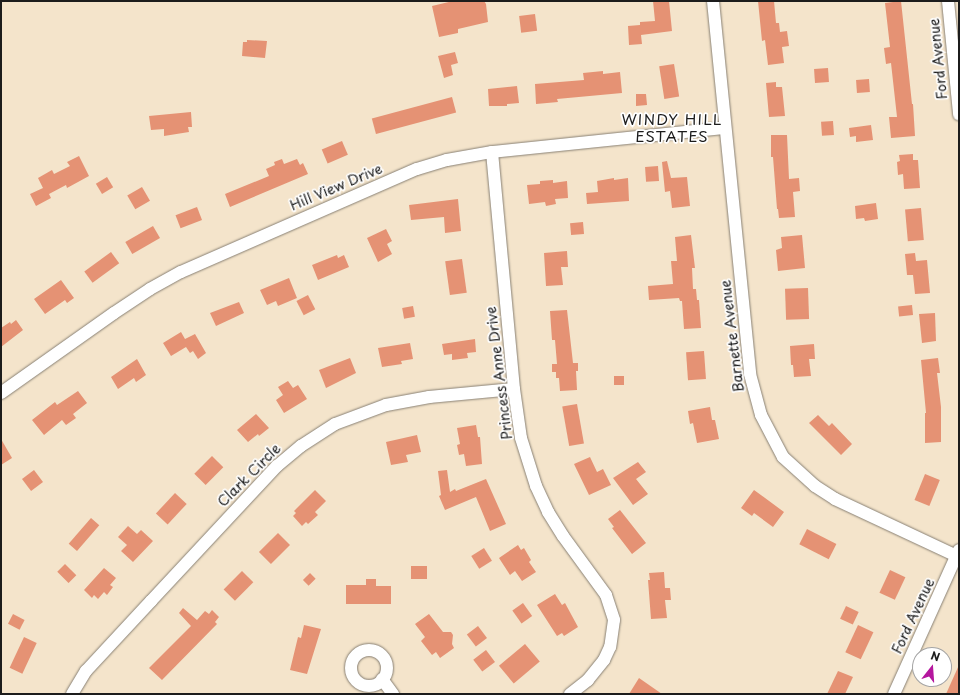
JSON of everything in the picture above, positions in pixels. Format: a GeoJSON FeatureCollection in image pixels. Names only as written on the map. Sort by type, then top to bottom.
{"type":"FeatureCollection","features":[{"type":"Feature","properties":{"kind":"street","name":"Barnette Avenue"},"geometry":{"type":"LineString","coordinates":[[713,1],[750,374],[757,403],[770,437],[783,458],[796,471],[835,499],[958,554]]}},
{"type":"Feature","properties":{"kind":"street","name":"Ford Avenue"},"geometry":{"type":"LineString","coordinates":[[948,1],[959,114]]}},
{"type":"Feature","properties":{"kind":"street","name":"Hill View Drive"},"geometry":{"type":"LineString","coordinates":[[1,393],[114,313],[150,289],[181,272],[417,169],[447,160],[492,152],[725,128]]}},
{"type":"Feature","properties":{"kind":"street","name":"Princess Anne Drive"},"geometry":{"type":"LineString","coordinates":[[492,152],[514,389],[521,438],[536,486],[563,536],[591,571],[606,594],[614,620],[613,633],[604,660],[588,680],[570,694]]}},
{"type":"Feature","properties":{"kind":"street","name":"Clark Circle"},"geometry":{"type":"LineString","coordinates":[[72,694],[86,671],[224,521],[277,466],[312,439],[336,424],[386,405],[430,397],[514,389]]}},
{"type":"Feature","properties":{"kind":"street","name":"Ford Avenue"},"geometry":{"type":"LineString","coordinates":[[894,694],[958,554]]}},
{"type":"Feature","properties":{"kind":"street"},"geometry":{"type":"LineString","coordinates":[[382,680],[393,694]]}},
{"type":"Feature","properties":{"kind":"building"},"geometry":{"type":"Polygon","coordinates":[[[453,1],[484,1],[486,4],[488,22],[458,29],[458,33],[439,37],[432,6],[453,1]]]}},
{"type":"Feature","properties":{"kind":"building"},"geometry":{"type":"Polygon","coordinates":[[[653,1],[669,1],[672,31],[641,35],[642,44],[629,45],[628,26],[640,25],[640,22],[655,21],[653,1]]]}},
{"type":"Feature","properties":{"kind":"building"},"geometry":{"type":"Polygon","coordinates":[[[758,1],[774,1],[776,23],[779,23],[780,32],[787,31],[789,46],[782,47],[784,63],[768,65],[765,40],[762,41],[758,1]]]}},
{"type":"Feature","properties":{"kind":"building"},"geometry":{"type":"Polygon","coordinates":[[[901,1],[913,104],[915,136],[891,138],[889,117],[897,117],[891,63],[886,64],[884,48],[890,47],[885,3],[901,1]]]}},
{"type":"Feature","properties":{"kind":"building"},"geometry":{"type":"Polygon","coordinates":[[[535,14],[537,31],[521,33],[519,16],[535,14]]]}},
{"type":"Feature","properties":{"kind":"building"},"geometry":{"type":"Polygon","coordinates":[[[247,40],[267,41],[265,58],[242,56],[243,42],[247,42],[247,40]]]}},
{"type":"Feature","properties":{"kind":"building"},"geometry":{"type":"Polygon","coordinates":[[[455,52],[458,63],[451,65],[453,75],[444,78],[438,56],[455,52]]]}},
{"type":"Feature","properties":{"kind":"building"},"geometry":{"type":"Polygon","coordinates":[[[674,64],[679,97],[664,99],[659,66],[674,64]]]}},
{"type":"Feature","properties":{"kind":"building"},"geometry":{"type":"Polygon","coordinates":[[[828,68],[829,82],[815,83],[814,69],[828,68]]]}},
{"type":"Feature","properties":{"kind":"building"},"geometry":{"type":"Polygon","coordinates":[[[603,71],[603,74],[620,72],[622,93],[557,99],[558,102],[536,104],[535,84],[584,80],[583,73],[603,71]]]}},
{"type":"Feature","properties":{"kind":"building"},"geometry":{"type":"Polygon","coordinates":[[[869,79],[870,92],[857,93],[856,80],[869,79]]]}},
{"type":"Feature","properties":{"kind":"building"},"geometry":{"type":"Polygon","coordinates":[[[776,82],[776,87],[782,87],[785,116],[769,117],[766,83],[776,82]]]}},
{"type":"Feature","properties":{"kind":"building"},"geometry":{"type":"Polygon","coordinates":[[[517,86],[519,103],[507,104],[507,106],[489,106],[488,89],[517,86]]]}},
{"type":"Feature","properties":{"kind":"building"},"geometry":{"type":"Polygon","coordinates":[[[636,94],[646,94],[647,105],[636,106],[636,94]]]}},
{"type":"Feature","properties":{"kind":"building"},"geometry":{"type":"Polygon","coordinates":[[[452,97],[456,112],[376,134],[372,118],[452,97]]]}},
{"type":"Feature","properties":{"kind":"building"},"geometry":{"type":"Polygon","coordinates":[[[191,112],[192,127],[188,127],[189,132],[164,136],[164,129],[151,130],[149,116],[191,112]]]}},
{"type":"Feature","properties":{"kind":"building"},"geometry":{"type":"Polygon","coordinates":[[[833,121],[834,135],[822,136],[821,122],[833,121]]]}},
{"type":"Feature","properties":{"kind":"building"},"geometry":{"type":"Polygon","coordinates":[[[871,125],[873,140],[856,142],[856,136],[850,137],[849,128],[871,125]]]}},
{"type":"Feature","properties":{"kind":"building"},"geometry":{"type":"Polygon","coordinates":[[[771,135],[787,135],[789,179],[799,178],[800,191],[793,192],[795,217],[779,218],[773,157],[771,157],[771,135]]]}},
{"type":"Feature","properties":{"kind":"building"},"geometry":{"type":"Polygon","coordinates":[[[342,141],[348,155],[328,163],[322,150],[342,141]]]}},
{"type":"Feature","properties":{"kind":"building"},"geometry":{"type":"Polygon","coordinates":[[[913,154],[913,160],[918,160],[920,188],[904,189],[903,174],[898,175],[897,162],[900,161],[899,155],[913,154]]]}},
{"type":"Feature","properties":{"kind":"building"},"geometry":{"type":"Polygon","coordinates":[[[79,156],[89,176],[67,188],[66,185],[49,194],[51,198],[36,206],[30,194],[43,188],[38,178],[52,170],[54,174],[70,166],[67,162],[79,156]]]}},
{"type":"Feature","properties":{"kind":"building"},"geometry":{"type":"Polygon","coordinates":[[[282,159],[284,164],[297,159],[300,165],[303,163],[308,174],[230,207],[225,194],[269,176],[266,169],[275,165],[274,162],[282,159]]]}},
{"type":"Feature","properties":{"kind":"building"},"geometry":{"type":"Polygon","coordinates":[[[667,161],[671,178],[687,177],[690,206],[672,208],[670,191],[665,192],[662,162],[667,161]]]}},
{"type":"Feature","properties":{"kind":"building"},"geometry":{"type":"Polygon","coordinates":[[[658,166],[659,181],[646,182],[645,167],[658,166]]]}},
{"type":"Feature","properties":{"kind":"building"},"geometry":{"type":"Polygon","coordinates":[[[107,177],[113,187],[102,194],[96,184],[107,177]]]}},
{"type":"Feature","properties":{"kind":"building"},"geometry":{"type":"Polygon","coordinates":[[[614,178],[614,180],[628,178],[629,201],[587,204],[586,193],[598,192],[597,181],[614,178]]]}},
{"type":"Feature","properties":{"kind":"building"},"geometry":{"type":"Polygon","coordinates":[[[553,180],[553,183],[567,181],[568,198],[555,199],[556,204],[546,206],[545,202],[529,204],[527,185],[540,184],[540,181],[553,180]]]}},
{"type":"Feature","properties":{"kind":"building"},"geometry":{"type":"Polygon","coordinates":[[[142,187],[150,201],[135,209],[127,196],[142,187]]]}},
{"type":"Feature","properties":{"kind":"building"},"geometry":{"type":"Polygon","coordinates":[[[458,199],[461,231],[445,233],[444,217],[411,220],[409,205],[458,199]]]}},
{"type":"Feature","properties":{"kind":"building"},"geometry":{"type":"Polygon","coordinates":[[[876,203],[878,219],[865,221],[864,218],[856,219],[855,206],[876,203]]]}},
{"type":"Feature","properties":{"kind":"building"},"geometry":{"type":"Polygon","coordinates":[[[197,207],[202,220],[181,228],[176,215],[197,207]]]}},
{"type":"Feature","properties":{"kind":"building"},"geometry":{"type":"Polygon","coordinates":[[[921,208],[924,240],[908,241],[905,209],[921,208]]]}},
{"type":"Feature","properties":{"kind":"building"},"geometry":{"type":"Polygon","coordinates":[[[583,222],[584,234],[571,235],[570,223],[583,222]]]}},
{"type":"Feature","properties":{"kind":"building"},"geometry":{"type":"Polygon","coordinates":[[[153,226],[160,238],[132,254],[125,242],[153,226]]]}},
{"type":"Feature","properties":{"kind":"building"},"geometry":{"type":"Polygon","coordinates":[[[386,229],[392,241],[387,244],[392,254],[378,262],[367,238],[386,229]]]}},
{"type":"Feature","properties":{"kind":"building"},"geometry":{"type":"Polygon","coordinates":[[[691,235],[695,268],[692,268],[693,289],[696,289],[697,300],[699,300],[701,328],[684,329],[682,301],[680,301],[679,298],[649,300],[648,286],[673,284],[671,261],[677,261],[675,237],[691,235]]]}},
{"type":"Feature","properties":{"kind":"building"},"geometry":{"type":"Polygon","coordinates":[[[802,235],[805,268],[778,271],[776,250],[782,248],[781,237],[802,235]]]}},
{"type":"Feature","properties":{"kind":"building"},"geometry":{"type":"Polygon","coordinates":[[[567,251],[568,267],[561,267],[563,285],[546,286],[544,253],[567,251]]]}},
{"type":"Feature","properties":{"kind":"building"},"geometry":{"type":"Polygon","coordinates":[[[111,252],[119,263],[93,283],[84,271],[111,252]]]}},
{"type":"Feature","properties":{"kind":"building"},"geometry":{"type":"Polygon","coordinates":[[[915,253],[916,261],[927,260],[930,293],[915,294],[913,275],[907,275],[905,254],[915,253]]]}},
{"type":"Feature","properties":{"kind":"building"},"geometry":{"type":"Polygon","coordinates":[[[337,255],[338,258],[344,255],[349,267],[318,280],[312,265],[337,255]]]}},
{"type":"Feature","properties":{"kind":"building"},"geometry":{"type":"Polygon","coordinates":[[[462,259],[467,293],[450,295],[445,261],[462,259]]]}},
{"type":"Feature","properties":{"kind":"building"},"geometry":{"type":"Polygon","coordinates":[[[289,278],[297,298],[278,306],[276,301],[267,305],[260,290],[289,278]]]}},
{"type":"Feature","properties":{"kind":"building"},"geometry":{"type":"Polygon","coordinates":[[[61,280],[74,298],[67,303],[65,300],[45,314],[34,299],[61,280]]]}},
{"type":"Feature","properties":{"kind":"building"},"geometry":{"type":"Polygon","coordinates":[[[808,288],[809,319],[786,320],[785,289],[808,288]]]}},
{"type":"Feature","properties":{"kind":"building"},"geometry":{"type":"Polygon","coordinates":[[[308,295],[315,309],[304,315],[296,301],[308,295]]]}},
{"type":"Feature","properties":{"kind":"building"},"geometry":{"type":"Polygon","coordinates":[[[239,302],[244,313],[216,326],[210,313],[239,302]]]}},
{"type":"Feature","properties":{"kind":"building"},"geometry":{"type":"Polygon","coordinates":[[[912,305],[913,315],[899,316],[898,306],[912,305]]]}},
{"type":"Feature","properties":{"kind":"building"},"geometry":{"type":"Polygon","coordinates":[[[413,306],[415,317],[404,319],[402,308],[413,306]]]}},
{"type":"Feature","properties":{"kind":"building"},"geometry":{"type":"Polygon","coordinates":[[[567,310],[573,363],[578,363],[578,371],[576,371],[577,390],[560,391],[559,378],[556,378],[556,372],[552,372],[552,364],[557,364],[555,340],[552,340],[550,311],[567,310]]]}},
{"type":"Feature","properties":{"kind":"building"},"geometry":{"type":"Polygon","coordinates":[[[935,313],[936,341],[922,343],[919,314],[935,313]]]}},
{"type":"Feature","properties":{"kind":"building"},"geometry":{"type":"Polygon","coordinates":[[[16,320],[23,330],[1,347],[1,328],[16,320]]]}},
{"type":"Feature","properties":{"kind":"building"},"geometry":{"type":"Polygon","coordinates":[[[181,332],[185,339],[195,334],[206,353],[198,359],[193,351],[190,353],[186,347],[171,356],[163,343],[181,332]]]}},
{"type":"Feature","properties":{"kind":"building"},"geometry":{"type":"Polygon","coordinates":[[[475,339],[476,352],[467,353],[468,358],[452,360],[452,354],[444,355],[442,344],[475,339]]]}},
{"type":"Feature","properties":{"kind":"building"},"geometry":{"type":"Polygon","coordinates":[[[410,343],[413,359],[401,361],[402,364],[382,367],[378,348],[410,343]]]}},
{"type":"Feature","properties":{"kind":"building"},"geometry":{"type":"Polygon","coordinates":[[[814,344],[815,359],[809,359],[811,376],[794,377],[793,365],[791,365],[790,346],[814,344]]]}},
{"type":"Feature","properties":{"kind":"building"},"geometry":{"type":"Polygon","coordinates":[[[704,351],[706,379],[688,380],[686,352],[704,351]]]}},
{"type":"Feature","properties":{"kind":"building"},"geometry":{"type":"Polygon","coordinates":[[[350,358],[356,373],[326,388],[319,370],[350,358]]]}},
{"type":"Feature","properties":{"kind":"building"},"geometry":{"type":"Polygon","coordinates":[[[938,358],[940,373],[937,373],[941,407],[941,442],[925,443],[926,413],[921,360],[938,358]]]}},
{"type":"Feature","properties":{"kind":"building"},"geometry":{"type":"Polygon","coordinates":[[[137,359],[146,375],[136,382],[134,378],[118,389],[111,377],[137,359]]]}},
{"type":"Feature","properties":{"kind":"building"},"geometry":{"type":"Polygon","coordinates":[[[614,376],[624,376],[624,385],[614,385],[614,376]]]}},
{"type":"Feature","properties":{"kind":"building"},"geometry":{"type":"Polygon","coordinates":[[[288,381],[293,388],[298,385],[307,399],[284,413],[276,400],[283,395],[278,387],[288,381]]]}},
{"type":"Feature","properties":{"kind":"building"},"geometry":{"type":"Polygon","coordinates":[[[78,391],[87,403],[73,414],[76,418],[66,425],[62,420],[44,435],[32,420],[55,402],[57,405],[78,391]]]}},
{"type":"Feature","properties":{"kind":"building"},"geometry":{"type":"Polygon","coordinates":[[[577,404],[584,443],[569,446],[562,407],[577,404]]]}},
{"type":"Feature","properties":{"kind":"building"},"geometry":{"type":"Polygon","coordinates":[[[710,407],[712,420],[715,420],[719,439],[697,443],[693,423],[690,424],[688,411],[710,407]]]}},
{"type":"Feature","properties":{"kind":"building"},"geometry":{"type":"Polygon","coordinates":[[[256,414],[269,428],[248,442],[237,430],[256,414]]]}},
{"type":"Feature","properties":{"kind":"building"},"geometry":{"type":"Polygon","coordinates":[[[818,415],[829,426],[832,423],[852,444],[841,455],[809,423],[818,415]]]}},
{"type":"Feature","properties":{"kind":"building"},"geometry":{"type":"Polygon","coordinates":[[[476,425],[478,437],[480,437],[482,464],[466,466],[464,454],[459,455],[457,445],[460,444],[457,428],[476,425]]]}},
{"type":"Feature","properties":{"kind":"building"},"geometry":{"type":"Polygon","coordinates":[[[417,435],[421,452],[406,455],[408,462],[391,465],[386,442],[417,435]]]}},
{"type":"Feature","properties":{"kind":"building"},"geometry":{"type":"Polygon","coordinates":[[[1,439],[12,458],[1,465],[1,439]]]}},
{"type":"Feature","properties":{"kind":"building"},"geometry":{"type":"Polygon","coordinates":[[[212,456],[223,467],[206,485],[194,474],[212,456]]]}},
{"type":"Feature","properties":{"kind":"building"},"geometry":{"type":"Polygon","coordinates":[[[590,457],[597,472],[603,469],[611,485],[589,495],[574,464],[590,457]]]}},
{"type":"Feature","properties":{"kind":"building"},"geometry":{"type":"Polygon","coordinates":[[[638,462],[646,472],[636,479],[648,494],[633,505],[613,478],[638,462]]]}},
{"type":"Feature","properties":{"kind":"building"},"geometry":{"type":"Polygon","coordinates":[[[34,470],[43,482],[31,491],[22,479],[34,470]]]}},
{"type":"Feature","properties":{"kind":"building"},"geometry":{"type":"Polygon","coordinates":[[[447,470],[450,492],[486,479],[506,524],[490,531],[476,497],[445,510],[439,496],[441,495],[438,471],[447,470]]]}},
{"type":"Feature","properties":{"kind":"building"},"geometry":{"type":"Polygon","coordinates":[[[925,474],[940,480],[929,506],[915,500],[925,474]]]}},
{"type":"Feature","properties":{"kind":"building"},"geometry":{"type":"Polygon","coordinates":[[[315,490],[326,501],[315,512],[318,515],[308,524],[306,522],[302,526],[293,516],[296,513],[294,511],[315,490]]]}},
{"type":"Feature","properties":{"kind":"building"},"geometry":{"type":"Polygon","coordinates":[[[754,490],[784,512],[773,527],[754,513],[752,516],[741,508],[754,490]]]}},
{"type":"Feature","properties":{"kind":"building"},"geometry":{"type":"Polygon","coordinates":[[[175,493],[187,504],[168,524],[156,513],[175,493]]]}},
{"type":"Feature","properties":{"kind":"building"},"geometry":{"type":"Polygon","coordinates":[[[620,510],[646,543],[632,554],[612,528],[614,527],[608,519],[620,510]]]}},
{"type":"Feature","properties":{"kind":"building"},"geometry":{"type":"Polygon","coordinates":[[[91,518],[99,525],[77,551],[69,544],[91,518]]]}},
{"type":"Feature","properties":{"kind":"building"},"geometry":{"type":"Polygon","coordinates":[[[128,526],[137,534],[141,530],[153,541],[133,562],[121,551],[127,545],[118,537],[128,526]]]}},
{"type":"Feature","properties":{"kind":"building"},"geometry":{"type":"Polygon","coordinates":[[[807,529],[836,544],[829,559],[799,544],[807,529]]]}},
{"type":"Feature","properties":{"kind":"building"},"geometry":{"type":"Polygon","coordinates":[[[278,533],[290,545],[271,564],[259,552],[278,533]]]}},
{"type":"Feature","properties":{"kind":"building"},"geometry":{"type":"Polygon","coordinates":[[[518,545],[521,550],[524,548],[531,560],[529,562],[536,572],[522,581],[515,571],[510,575],[499,558],[518,545]]]}},
{"type":"Feature","properties":{"kind":"building"},"geometry":{"type":"Polygon","coordinates":[[[484,548],[492,561],[479,569],[471,556],[484,548]]]}},
{"type":"Feature","properties":{"kind":"building"},"geometry":{"type":"Polygon","coordinates":[[[65,564],[76,575],[69,583],[57,572],[65,564]]]}},
{"type":"Feature","properties":{"kind":"building"},"geometry":{"type":"Polygon","coordinates":[[[411,566],[427,566],[427,579],[411,579],[411,566]]]}},
{"type":"Feature","properties":{"kind":"building"},"geometry":{"type":"Polygon","coordinates":[[[104,568],[116,578],[110,585],[113,587],[107,595],[104,592],[98,599],[94,595],[92,598],[84,590],[104,568]]]}},
{"type":"Feature","properties":{"kind":"building"},"geometry":{"type":"Polygon","coordinates":[[[890,570],[905,577],[895,600],[879,593],[890,570]]]}},
{"type":"Feature","properties":{"kind":"building"},"geometry":{"type":"Polygon","coordinates":[[[242,571],[253,582],[235,601],[224,589],[242,571]]]}},
{"type":"Feature","properties":{"kind":"building"},"geometry":{"type":"Polygon","coordinates":[[[664,572],[665,588],[670,588],[671,600],[665,600],[667,618],[651,619],[648,580],[650,580],[649,573],[664,572]]]}},
{"type":"Feature","properties":{"kind":"building"},"geometry":{"type":"Polygon","coordinates":[[[310,573],[316,579],[309,586],[303,580],[310,573]]]}},
{"type":"Feature","properties":{"kind":"building"},"geometry":{"type":"Polygon","coordinates":[[[366,579],[376,579],[376,586],[391,586],[391,604],[346,604],[346,585],[366,585],[366,579]]]}},
{"type":"Feature","properties":{"kind":"building"},"geometry":{"type":"Polygon","coordinates":[[[555,594],[562,605],[565,603],[578,627],[564,636],[562,633],[557,636],[537,605],[555,594]]]}},
{"type":"Feature","properties":{"kind":"building"},"geometry":{"type":"Polygon","coordinates":[[[523,603],[532,616],[522,624],[512,610],[523,603]]]}},
{"type":"Feature","properties":{"kind":"building"},"geometry":{"type":"Polygon","coordinates":[[[846,606],[859,612],[853,625],[840,619],[846,606]]]}},
{"type":"Feature","properties":{"kind":"building"},"geometry":{"type":"Polygon","coordinates":[[[183,608],[197,620],[205,611],[209,614],[212,610],[219,617],[215,622],[217,624],[162,680],[149,668],[191,626],[179,613],[183,608]]]}},
{"type":"Feature","properties":{"kind":"building"},"geometry":{"type":"Polygon","coordinates":[[[13,614],[25,620],[20,630],[8,624],[13,614]]]}},
{"type":"Feature","properties":{"kind":"building"},"geometry":{"type":"Polygon","coordinates":[[[429,614],[443,632],[451,632],[453,635],[452,644],[454,648],[440,658],[436,652],[432,655],[421,641],[425,637],[415,624],[429,614]]]}},
{"type":"Feature","properties":{"kind":"building"},"geometry":{"type":"Polygon","coordinates":[[[304,625],[321,629],[307,674],[290,670],[298,637],[301,638],[304,625]]]}},
{"type":"Feature","properties":{"kind":"building"},"geometry":{"type":"Polygon","coordinates":[[[858,625],[873,632],[861,659],[845,652],[858,625]]]}},
{"type":"Feature","properties":{"kind":"building"},"geometry":{"type":"Polygon","coordinates":[[[478,626],[487,638],[476,646],[467,634],[478,626]]]}},
{"type":"Feature","properties":{"kind":"building"},"geometry":{"type":"Polygon","coordinates":[[[24,637],[37,643],[22,674],[10,668],[24,637]]]}},
{"type":"Feature","properties":{"kind":"building"},"geometry":{"type":"Polygon","coordinates":[[[525,644],[540,662],[514,683],[499,666],[525,644]]]}},
{"type":"Feature","properties":{"kind":"building"},"geometry":{"type":"Polygon","coordinates":[[[486,650],[495,662],[482,672],[473,660],[486,650]]]}},
{"type":"Feature","properties":{"kind":"building"},"geometry":{"type":"Polygon","coordinates":[[[959,665],[959,694],[946,694],[949,687],[952,687],[952,681],[959,665]]]}},
{"type":"Feature","properties":{"kind":"building"},"geometry":{"type":"Polygon","coordinates":[[[838,671],[853,677],[845,694],[827,694],[838,671]]]}},
{"type":"Feature","properties":{"kind":"building"},"geometry":{"type":"Polygon","coordinates":[[[639,678],[662,694],[629,694],[639,678]]]}},
{"type":"Feature","properties":{"kind":"district","name":"WINDY HILL ESTATES"},"geometry":{"type":"Point","coordinates":[672,126]}}]}
